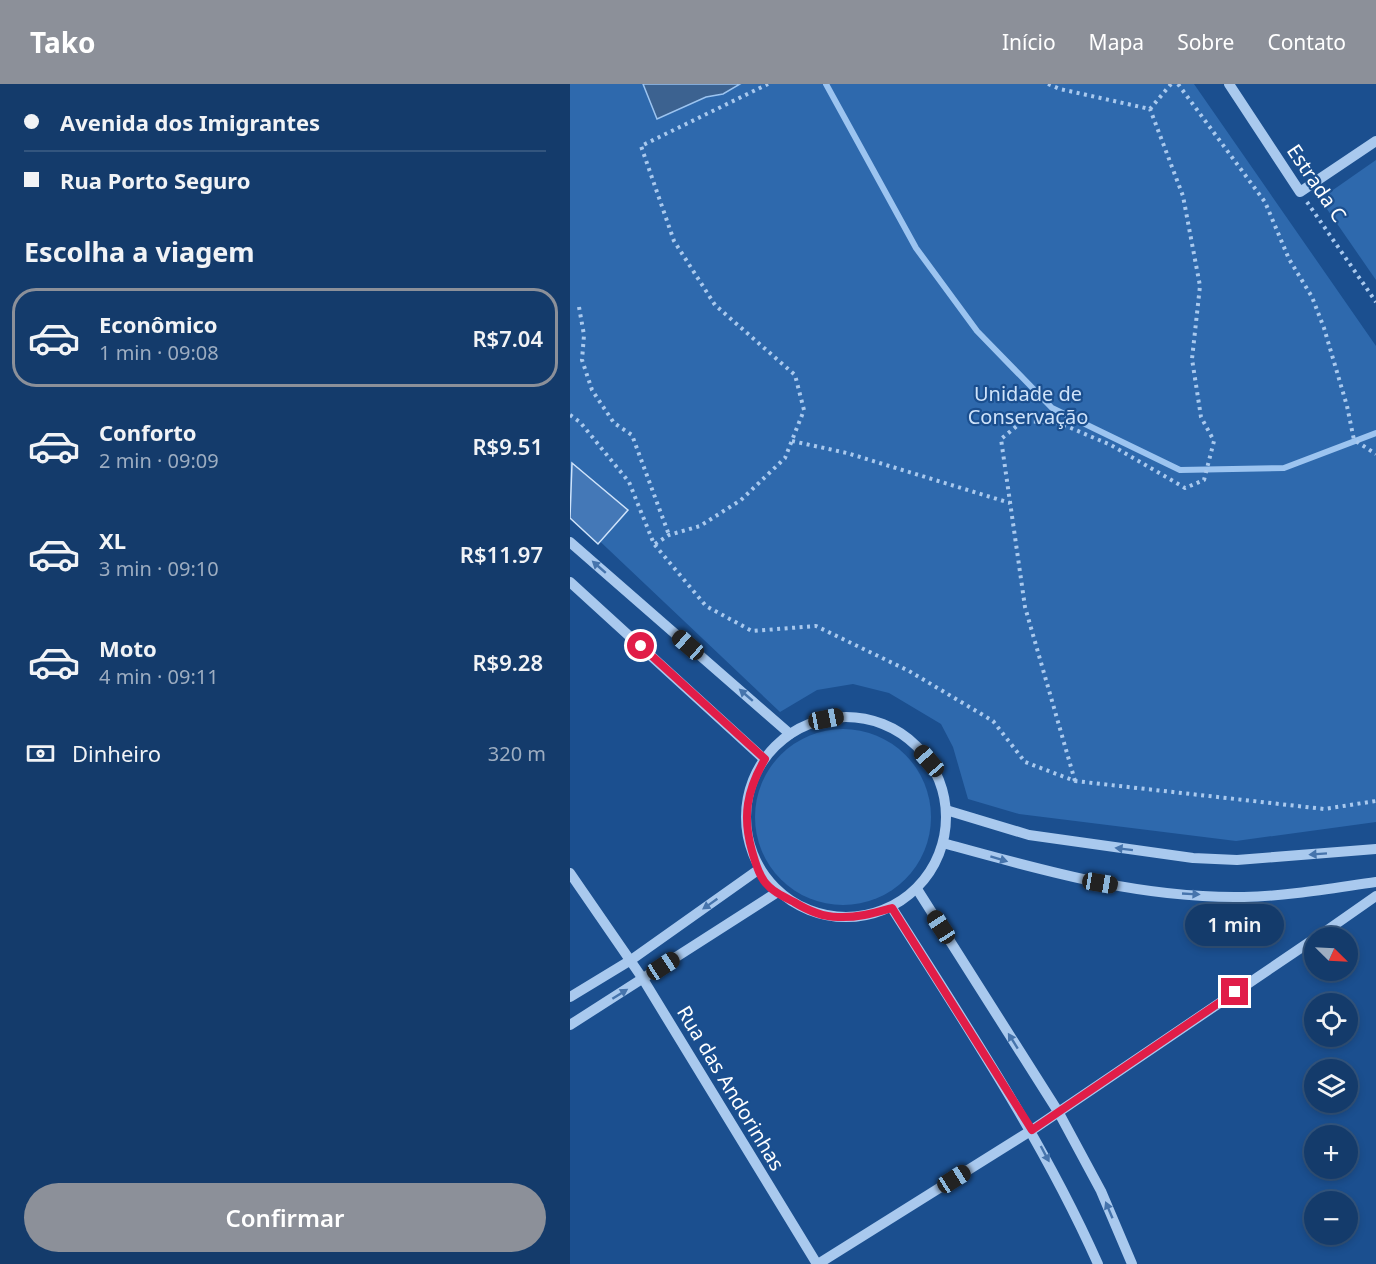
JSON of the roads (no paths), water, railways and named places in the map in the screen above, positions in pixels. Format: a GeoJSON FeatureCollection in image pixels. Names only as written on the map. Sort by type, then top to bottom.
{"type":"FeatureCollection","features":[{"type":"Feature","properties":{"kind":"street","name":"Estrada C"},"geometry":{"type":"LineString","coordinates":[[1229,84],[1300,192],[1376,141]]}},
{"type":"Feature","properties":{"kind":"street"},"geometry":{"type":"LineString","coordinates":[[570,542],[790,734]]}},
{"type":"Feature","properties":{"kind":"street"},"geometry":{"type":"LineString","coordinates":[[570,582],[765,759]]}},
{"type":"Feature","properties":{"kind":"street"},"geometry":{"type":"LineString","coordinates":[[839,717],[865,718],[890,726],[912,741],[929,761],[941,784],[946,810],[943,843],[932,868],[917,889],[892,908],[862,916],[836,917],[811,911],[777,893],[765,882],[758,870],[747,832],[746,806],[752,781],[765,759],[790,734],[813,722],[839,717]]}},
{"type":"Feature","properties":{"kind":"street"},"geometry":{"type":"LineString","coordinates":[[946,810],[1029,835],[1193,858],[1237,860],[1376,849]]}},
{"type":"Feature","properties":{"kind":"street"},"geometry":{"type":"LineString","coordinates":[[943,843],[1077,879],[1169,893],[1244,897],[1376,882]]}},
{"type":"Feature","properties":{"kind":"street"},"geometry":{"type":"LineString","coordinates":[[570,997],[631,960],[758,870]]}},
{"type":"Feature","properties":{"kind":"street","name":"Rua das Andorinhas"},"geometry":{"type":"LineString","coordinates":[[570,873],[644,979],[818,1264]]}},
{"type":"Feature","properties":{"kind":"street"},"geometry":{"type":"LineString","coordinates":[[917,889],[1059,1113],[1101,1191],[1132,1264]]}},
{"type":"Feature","properties":{"kind":"street"},"geometry":{"type":"LineString","coordinates":[[570,1025],[777,893]]}},
{"type":"Feature","properties":{"kind":"street"},"geometry":{"type":"LineString","coordinates":[[1331,927],[1376,896]]}},
{"type":"Feature","properties":{"kind":"street"},"geometry":{"type":"LineString","coordinates":[[892,908],[1032,1130],[1069,1199],[1098,1264]]}},
{"type":"Feature","properties":{"kind":"street"},"geometry":{"type":"LineString","coordinates":[[818,1264],[1059,1113],[1304,946]]}},
{"type":"Feature","properties":{"kind":"waterway"},"geometry":{"type":"LineString","coordinates":[[826,84],[916,248],[977,331],[1052,408],[1180,470],[1284,468],[1376,433]]}},
{"type":"Feature","properties":{"kind":"park label","name":"Unidade de Conservação"},"geometry":{"type":"Point","coordinates":[1028,404]}}]}
